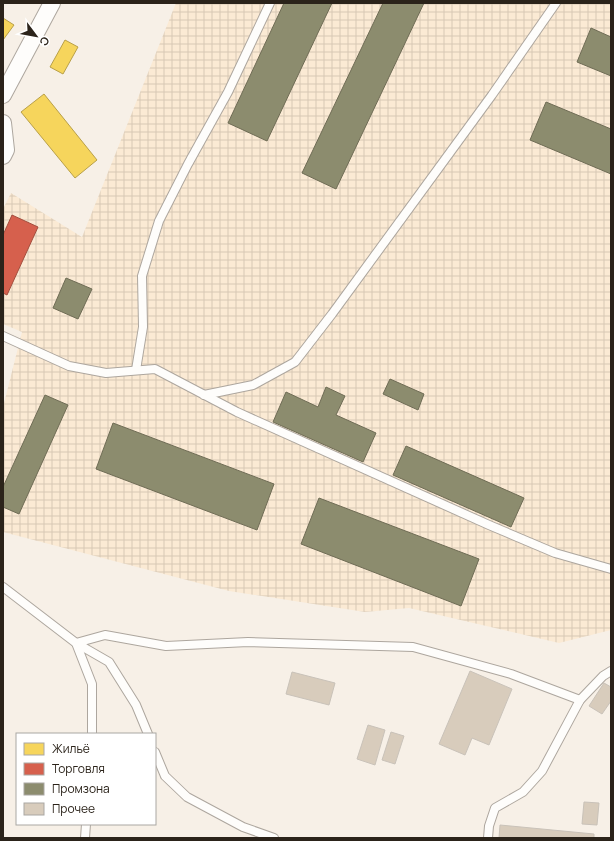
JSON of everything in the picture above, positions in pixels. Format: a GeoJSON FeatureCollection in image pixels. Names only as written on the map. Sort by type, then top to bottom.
{"type":"FeatureCollection","features":[{"type":"Feature","properties":{"kind":"street"},"geometry":{"type":"LineString","coordinates":[[3,96],[52,3]]}},
{"type":"Feature","properties":{"kind":"street"},"geometry":{"type":"LineString","coordinates":[[3,123],[6,150],[3,156]]}},
{"type":"Feature","properties":{"kind":"lane"},"geometry":{"type":"LineString","coordinates":[[136,370],[143,327],[142,276],[159,222],[188,164],[228,92],[270,3]]}},
{"type":"Feature","properties":{"kind":"lane"},"geometry":{"type":"LineString","coordinates":[[204,395],[253,385],[295,362],[332,314],[492,95],[556,3]]}},
{"type":"Feature","properties":{"kind":"lane"},"geometry":{"type":"LineString","coordinates":[[3,336],[69,366],[106,373],[155,368],[237,412],[555,554],[611,569]]}},
{"type":"Feature","properties":{"kind":"lane"},"geometry":{"type":"LineString","coordinates":[[3,587],[76,643],[110,662],[136,705],[148,733]]}},
{"type":"Feature","properties":{"kind":"lane"},"geometry":{"type":"LineString","coordinates":[[76,643],[105,635],[166,646],[248,642],[413,646],[511,674],[580,700]]}},
{"type":"Feature","properties":{"kind":"lane"},"geometry":{"type":"LineString","coordinates":[[76,643],[92,684],[92,733]]}},
{"type":"Feature","properties":{"kind":"lane"},"geometry":{"type":"LineString","coordinates":[[488,838],[489,826],[495,808],[523,792],[542,771],[580,700],[611,671]]}},
{"type":"Feature","properties":{"kind":"lane"},"geometry":{"type":"LineString","coordinates":[[156,754],[165,776],[187,797],[243,827],[274,838]]}},
{"type":"Feature","properties":{"kind":"lane"},"geometry":{"type":"LineString","coordinates":[[85,838],[86,825]]}},
{"type":"Feature","properties":{"kind":"shaded area"},"geometry":{"type":"Polygon","coordinates":[[[176,3],[611,3],[611,630],[559,643],[409,608],[365,612],[229,591],[3,532],[3,407],[22,332],[3,324],[3,209],[11,193],[82,237],[176,3]]]}},
{"type":"Feature","properties":{"kind":"building: Жильё"},"geometry":{"type":"Polygon","coordinates":[[[3,18],[14,25],[3,40],[3,18]]]}},
{"type":"Feature","properties":{"kind":"building: Жильё"},"geometry":{"type":"Polygon","coordinates":[[[65,40],[78,47],[63,74],[50,67],[65,40]]]}},
{"type":"Feature","properties":{"kind":"building: Жильё"},"geometry":{"type":"Polygon","coordinates":[[[44,94],[97,160],[75,178],[21,112],[44,94]]]}},
{"type":"Feature","properties":{"kind":"building: Торговля"},"geometry":{"type":"Polygon","coordinates":[[[12,215],[38,227],[7,295],[3,293],[3,235],[12,215]]]}},
{"type":"Feature","properties":{"kind":"building: Промзона"},"geometry":{"type":"Polygon","coordinates":[[[284,3],[332,3],[267,141],[228,123],[284,3]]]}},
{"type":"Feature","properties":{"kind":"building: Промзона"},"geometry":{"type":"Polygon","coordinates":[[[383,3],[424,3],[336,189],[302,173],[383,3]]]}},
{"type":"Feature","properties":{"kind":"building: Промзона"},"geometry":{"type":"Polygon","coordinates":[[[591,28],[611,37],[611,76],[577,62],[591,28]]]}},
{"type":"Feature","properties":{"kind":"building: Промзона"},"geometry":{"type":"Polygon","coordinates":[[[546,102],[611,129],[611,174],[530,140],[546,102]]]}},
{"type":"Feature","properties":{"kind":"building: Промзона"},"geometry":{"type":"Polygon","coordinates":[[[66,278],[92,289],[78,319],[53,308],[66,278]]]}},
{"type":"Feature","properties":{"kind":"building: Промзона"},"geometry":{"type":"Polygon","coordinates":[[[390,379],[424,394],[418,410],[383,394],[390,379]]]}},
{"type":"Feature","properties":{"kind":"building: Промзона"},"geometry":{"type":"Polygon","coordinates":[[[326,387],[345,396],[336,415],[376,433],[363,462],[273,422],[286,392],[318,407],[326,387]]]}},
{"type":"Feature","properties":{"kind":"building: Промзона"},"geometry":{"type":"Polygon","coordinates":[[[45,395],[68,405],[19,514],[3,507],[3,487],[45,395]]]}},
{"type":"Feature","properties":{"kind":"building: Промзона"},"geometry":{"type":"Polygon","coordinates":[[[113,423],[274,484],[257,530],[96,469],[113,423]]]}},
{"type":"Feature","properties":{"kind":"building: Промзона"},"geometry":{"type":"Polygon","coordinates":[[[406,446],[524,498],[511,527],[393,475],[406,446]]]}},
{"type":"Feature","properties":{"kind":"building: Промзона"},"geometry":{"type":"Polygon","coordinates":[[[319,498],[479,559],[461,606],[301,544],[319,498]]]}},
{"type":"Feature","properties":{"kind":"building: Прочее"},"geometry":{"type":"Polygon","coordinates":[[[470,671],[512,689],[489,745],[472,738],[465,755],[439,744],[470,671]]]}},
{"type":"Feature","properties":{"kind":"building: Прочее"},"geometry":{"type":"Polygon","coordinates":[[[292,672],[335,683],[329,705],[286,694],[292,672]]]}},
{"type":"Feature","properties":{"kind":"building: Прочее"},"geometry":{"type":"Polygon","coordinates":[[[604,683],[611,687],[611,701],[602,714],[589,706],[604,683]]]}},
{"type":"Feature","properties":{"kind":"building: Прочее"},"geometry":{"type":"Polygon","coordinates":[[[368,725],[385,730],[375,765],[357,759],[368,725]]]}},
{"type":"Feature","properties":{"kind":"building: Прочее"},"geometry":{"type":"Polygon","coordinates":[[[391,732],[404,736],[395,764],[382,760],[391,732]]]}},
{"type":"Feature","properties":{"kind":"building: Прочее"},"geometry":{"type":"Polygon","coordinates":[[[584,802],[599,803],[597,825],[582,824],[584,802]]]}},
{"type":"Feature","properties":{"kind":"building: Прочее"},"geometry":{"type":"Polygon","coordinates":[[[500,825],[594,834],[594,838],[499,838],[500,825]]]}}]}
